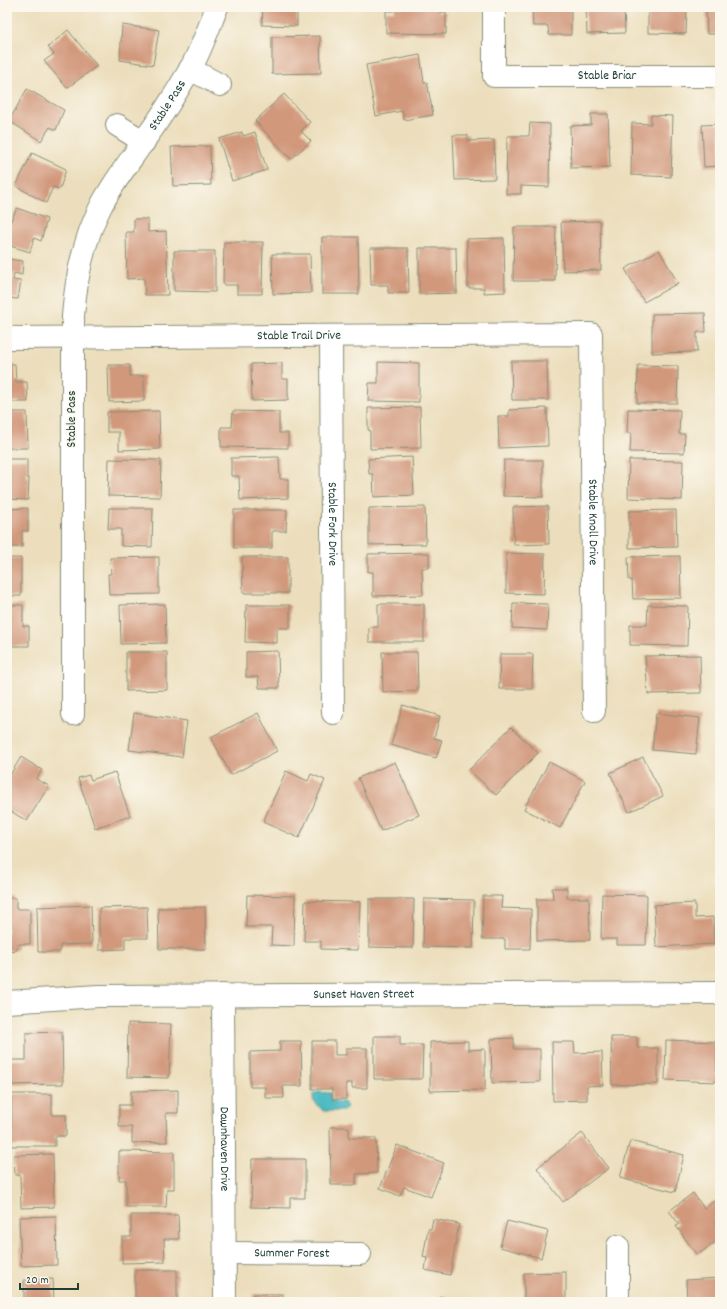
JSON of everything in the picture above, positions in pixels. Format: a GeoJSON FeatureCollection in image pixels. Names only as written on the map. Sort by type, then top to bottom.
{"type":"FeatureCollection","features":[{"type":"Feature","properties":{"kind":"street","name":"Stable Pass"},"geometry":{"type":"LineString","coordinates":[[72,714],[72,337],[75,288],[80,261],[88,234],[112,184],[144,142],[190,69],[217,7]]}},
{"type":"Feature","properties":{"kind":"street","name":"Stable Briar"},"geometry":{"type":"LineString","coordinates":[[494,7],[494,76],[720,76]]}},
{"type":"Feature","properties":{"kind":"street","name":"Stable Pass"},"geometry":{"type":"LineString","coordinates":[[190,69],[220,85]]}},
{"type":"Feature","properties":{"kind":"street","name":"Stable Pass"},"geometry":{"type":"LineString","coordinates":[[117,125],[144,142]]}},
{"type":"Feature","properties":{"kind":"street","name":"Stable Trail Drive"},"geometry":{"type":"LineString","coordinates":[[7,338],[591,334]]}},
{"type":"Feature","properties":{"kind":"street","name":"Stable Knoll Drive"},"geometry":{"type":"LineString","coordinates":[[591,334],[594,710]]}},
{"type":"Feature","properties":{"kind":"street","name":"Stable Fork Drive"},"geometry":{"type":"LineString","coordinates":[[331,336],[333,713]]}},
{"type":"Feature","properties":{"kind":"street","name":"Sunset Haven Street"},"geometry":{"type":"LineString","coordinates":[[7,1002],[98,996],[720,993]]}},
{"type":"Feature","properties":{"kind":"street","name":"Dawnhaven Drive"},"geometry":{"type":"LineString","coordinates":[[223,995],[225,1302]]}},
{"type":"Feature","properties":{"kind":"street"},"geometry":{"type":"LineString","coordinates":[[618,1246],[618,1302]]}},
{"type":"Feature","properties":{"kind":"street","name":"Summer Forest"},"geometry":{"type":"LineString","coordinates":[[225,1253],[360,1254]]}},
{"type":"Feature","properties":{"kind":"water"},"geometry":{"type":"Polygon","coordinates":[[[318,1092],[330,1093],[331,1101],[344,1102],[347,1107],[343,1111],[323,1111],[313,1100],[314,1094],[318,1092]]]}},
{"type":"Feature","properties":{"kind":"building"},"geometry":{"type":"Polygon","coordinates":[[[263,7],[297,7],[297,26],[262,25],[263,7]]]}},
{"type":"Feature","properties":{"kind":"building"},"geometry":{"type":"Polygon","coordinates":[[[394,7],[439,7],[439,12],[446,12],[446,34],[386,33],[386,11],[394,11],[394,7]]]}},
{"type":"Feature","properties":{"kind":"building"},"geometry":{"type":"Polygon","coordinates":[[[532,7],[571,7],[571,35],[549,35],[548,26],[533,26],[532,7]]]}},
{"type":"Feature","properties":{"kind":"building"},"geometry":{"type":"Polygon","coordinates":[[[586,7],[624,7],[625,33],[587,34],[586,7]]]}},
{"type":"Feature","properties":{"kind":"building"},"geometry":{"type":"Polygon","coordinates":[[[648,7],[687,7],[686,34],[648,33],[648,7]]]}},
{"type":"Feature","properties":{"kind":"building"},"geometry":{"type":"Polygon","coordinates":[[[706,7],[720,7],[720,34],[707,34],[706,7]]]}},
{"type":"Feature","properties":{"kind":"building"},"geometry":{"type":"Polygon","coordinates":[[[122,25],[159,30],[153,65],[120,60],[122,25]]]}},
{"type":"Feature","properties":{"kind":"building"},"geometry":{"type":"Polygon","coordinates":[[[68,30],[97,66],[67,88],[44,61],[54,54],[48,47],[68,30]]]}},
{"type":"Feature","properties":{"kind":"building"},"geometry":{"type":"Polygon","coordinates":[[[320,36],[321,73],[272,74],[272,37],[320,36]]]}},
{"type":"Feature","properties":{"kind":"building"},"geometry":{"type":"Polygon","coordinates":[[[420,55],[424,82],[427,82],[433,115],[404,120],[402,111],[376,116],[366,65],[420,55]]]}},
{"type":"Feature","properties":{"kind":"building"},"geometry":{"type":"Polygon","coordinates":[[[27,89],[64,110],[56,130],[50,127],[41,141],[9,121],[27,89]]]}},
{"type":"Feature","properties":{"kind":"building"},"geometry":{"type":"Polygon","coordinates":[[[284,94],[310,122],[301,131],[311,141],[291,159],[255,121],[284,94]]]}},
{"type":"Feature","properties":{"kind":"building"},"geometry":{"type":"Polygon","coordinates":[[[591,114],[608,114],[610,167],[571,168],[570,126],[591,125],[591,114]]]}},
{"type":"Feature","properties":{"kind":"building"},"geometry":{"type":"Polygon","coordinates":[[[651,115],[673,116],[671,177],[631,175],[632,123],[651,124],[651,115]]]}},
{"type":"Feature","properties":{"kind":"building"},"geometry":{"type":"Polygon","coordinates":[[[530,123],[550,124],[549,187],[521,186],[521,194],[506,194],[507,136],[529,136],[530,123]]]}},
{"type":"Feature","properties":{"kind":"building"},"geometry":{"type":"Polygon","coordinates":[[[720,124],[720,166],[704,167],[702,125],[720,124]]]}},
{"type":"Feature","properties":{"kind":"building"},"geometry":{"type":"Polygon","coordinates":[[[242,132],[243,136],[255,132],[267,170],[232,181],[219,139],[242,132]]]}},
{"type":"Feature","properties":{"kind":"building"},"geometry":{"type":"Polygon","coordinates":[[[453,135],[468,135],[468,141],[494,140],[495,179],[455,180],[453,135]]]}},
{"type":"Feature","properties":{"kind":"building"},"geometry":{"type":"Polygon","coordinates":[[[210,146],[211,185],[173,186],[171,147],[210,146]]]}},
{"type":"Feature","properties":{"kind":"building"},"geometry":{"type":"Polygon","coordinates":[[[32,153],[66,169],[60,189],[53,187],[46,203],[16,186],[32,153]]]}},
{"type":"Feature","properties":{"kind":"building"},"geometry":{"type":"Polygon","coordinates":[[[17,208],[47,219],[41,241],[34,238],[30,252],[7,245],[7,229],[17,208]]]}},
{"type":"Feature","properties":{"kind":"building"},"geometry":{"type":"Polygon","coordinates":[[[134,219],[148,219],[148,232],[166,231],[168,295],[145,295],[144,278],[127,279],[126,232],[134,232],[134,219]]]}},
{"type":"Feature","properties":{"kind":"building"},"geometry":{"type":"Polygon","coordinates":[[[600,221],[601,270],[563,271],[561,222],[600,221]]]}},
{"type":"Feature","properties":{"kind":"building"},"geometry":{"type":"Polygon","coordinates":[[[514,227],[556,227],[555,281],[513,281],[514,227]]]}},
{"type":"Feature","properties":{"kind":"building"},"geometry":{"type":"Polygon","coordinates":[[[322,237],[358,237],[359,294],[322,294],[322,237]]]}},
{"type":"Feature","properties":{"kind":"building"},"geometry":{"type":"Polygon","coordinates":[[[504,238],[505,292],[484,293],[484,288],[468,288],[467,239],[504,238]]]}},
{"type":"Feature","properties":{"kind":"building"},"geometry":{"type":"Polygon","coordinates":[[[224,242],[263,242],[262,294],[237,294],[237,285],[223,285],[224,242]]]}},
{"type":"Feature","properties":{"kind":"building"},"geometry":{"type":"Polygon","coordinates":[[[370,248],[408,248],[409,293],[388,293],[388,285],[371,285],[370,248]]]}},
{"type":"Feature","properties":{"kind":"building"},"geometry":{"type":"Polygon","coordinates":[[[419,248],[456,248],[457,293],[419,294],[419,248]]]}},
{"type":"Feature","properties":{"kind":"building"},"geometry":{"type":"Polygon","coordinates":[[[659,250],[678,283],[644,302],[625,269],[659,250]]]}},
{"type":"Feature","properties":{"kind":"building"},"geometry":{"type":"Polygon","coordinates":[[[174,251],[215,251],[215,292],[174,291],[174,251]]]}},
{"type":"Feature","properties":{"kind":"building"},"geometry":{"type":"Polygon","coordinates":[[[272,254],[310,254],[311,293],[273,294],[272,254]]]}},
{"type":"Feature","properties":{"kind":"building"},"geometry":{"type":"Polygon","coordinates":[[[7,259],[23,261],[22,275],[14,273],[13,280],[21,281],[18,299],[7,298],[7,259]]]}},
{"type":"Feature","properties":{"kind":"building"},"geometry":{"type":"Polygon","coordinates":[[[705,313],[706,332],[697,332],[697,352],[652,353],[652,314],[705,313]]]}},
{"type":"Feature","properties":{"kind":"building"},"geometry":{"type":"Polygon","coordinates":[[[511,361],[547,361],[548,400],[512,400],[511,361]]]}},
{"type":"Feature","properties":{"kind":"building"},"geometry":{"type":"Polygon","coordinates":[[[378,362],[419,363],[419,402],[368,401],[369,383],[378,383],[378,362]]]}},
{"type":"Feature","properties":{"kind":"building"},"geometry":{"type":"Polygon","coordinates":[[[282,363],[282,379],[288,379],[288,400],[252,401],[251,364],[282,363]]]}},
{"type":"Feature","properties":{"kind":"building"},"geometry":{"type":"Polygon","coordinates":[[[7,364],[15,364],[16,382],[27,382],[28,402],[7,402],[7,364]]]}},
{"type":"Feature","properties":{"kind":"building"},"geometry":{"type":"Polygon","coordinates":[[[108,365],[130,365],[130,376],[144,376],[144,401],[109,402],[108,365]]]}},
{"type":"Feature","properties":{"kind":"building"},"geometry":{"type":"Polygon","coordinates":[[[638,365],[678,366],[677,403],[637,403],[638,365]]]}},
{"type":"Feature","properties":{"kind":"building"},"geometry":{"type":"Polygon","coordinates":[[[420,407],[421,448],[370,449],[368,408],[420,407]]]}},
{"type":"Feature","properties":{"kind":"building"},"geometry":{"type":"Polygon","coordinates":[[[547,408],[548,446],[499,448],[498,416],[509,416],[509,410],[547,408]]]}},
{"type":"Feature","properties":{"kind":"building"},"geometry":{"type":"Polygon","coordinates":[[[628,409],[680,410],[679,434],[685,434],[684,453],[630,452],[631,433],[627,433],[628,409]]]}},
{"type":"Feature","properties":{"kind":"building"},"geometry":{"type":"Polygon","coordinates":[[[159,411],[160,449],[119,450],[119,432],[107,432],[107,412],[159,411]]]}},
{"type":"Feature","properties":{"kind":"building"},"geometry":{"type":"Polygon","coordinates":[[[233,411],[279,412],[279,433],[288,433],[288,448],[221,447],[221,427],[232,427],[233,411]]]}},
{"type":"Feature","properties":{"kind":"building"},"geometry":{"type":"Polygon","coordinates":[[[7,412],[27,412],[28,448],[7,448],[7,412]]]}},
{"type":"Feature","properties":{"kind":"building"},"geometry":{"type":"Polygon","coordinates":[[[279,457],[280,479],[288,479],[288,498],[240,500],[239,476],[231,476],[231,458],[279,457]]]}},
{"type":"Feature","properties":{"kind":"building"},"geometry":{"type":"Polygon","coordinates":[[[412,457],[414,495],[374,497],[373,474],[369,474],[368,459],[412,457]]]}},
{"type":"Feature","properties":{"kind":"building"},"geometry":{"type":"Polygon","coordinates":[[[7,459],[27,459],[27,478],[29,478],[28,500],[7,499],[7,459]]]}},
{"type":"Feature","properties":{"kind":"building"},"geometry":{"type":"Polygon","coordinates":[[[109,459],[161,460],[160,497],[108,496],[109,459]]]}},
{"type":"Feature","properties":{"kind":"building"},"geometry":{"type":"Polygon","coordinates":[[[504,460],[543,460],[543,497],[503,496],[504,460]]]}},
{"type":"Feature","properties":{"kind":"building"},"geometry":{"type":"Polygon","coordinates":[[[629,460],[683,461],[682,500],[628,498],[629,460]]]}},
{"type":"Feature","properties":{"kind":"building"},"geometry":{"type":"Polygon","coordinates":[[[548,506],[549,544],[514,545],[513,507],[548,506]]]}},
{"type":"Feature","properties":{"kind":"building"},"geometry":{"type":"Polygon","coordinates":[[[425,507],[426,544],[369,545],[369,508],[425,507]]]}},
{"type":"Feature","properties":{"kind":"building"},"geometry":{"type":"Polygon","coordinates":[[[28,508],[28,531],[22,531],[22,547],[7,547],[7,509],[28,508]]]}},
{"type":"Feature","properties":{"kind":"building"},"geometry":{"type":"Polygon","coordinates":[[[109,508],[153,508],[152,547],[121,546],[121,529],[108,529],[109,508]]]}},
{"type":"Feature","properties":{"kind":"building"},"geometry":{"type":"Polygon","coordinates":[[[234,510],[287,510],[286,531],[272,531],[272,548],[234,548],[234,510]]]}},
{"type":"Feature","properties":{"kind":"building"},"geometry":{"type":"Polygon","coordinates":[[[676,510],[677,547],[629,548],[629,511],[676,510]]]}},
{"type":"Feature","properties":{"kind":"building"},"geometry":{"type":"Polygon","coordinates":[[[429,553],[429,568],[422,568],[423,595],[373,596],[373,572],[368,572],[368,554],[429,553]]]}},
{"type":"Feature","properties":{"kind":"building"},"geometry":{"type":"Polygon","coordinates":[[[506,553],[545,554],[544,594],[506,593],[506,553]]]}},
{"type":"Feature","properties":{"kind":"building"},"geometry":{"type":"Polygon","coordinates":[[[680,556],[681,598],[633,599],[632,580],[629,580],[628,557],[680,556]]]}},
{"type":"Feature","properties":{"kind":"building"},"geometry":{"type":"Polygon","coordinates":[[[159,557],[159,594],[109,595],[108,574],[111,574],[110,558],[159,557]]]}},
{"type":"Feature","properties":{"kind":"building"},"geometry":{"type":"Polygon","coordinates":[[[242,557],[288,557],[288,593],[243,593],[242,557]]]}},
{"type":"Feature","properties":{"kind":"building"},"geometry":{"type":"Polygon","coordinates":[[[7,558],[21,558],[21,596],[7,596],[7,558]]]}},
{"type":"Feature","properties":{"kind":"building"},"geometry":{"type":"Polygon","coordinates":[[[513,603],[548,604],[547,630],[512,628],[513,603]]]}},
{"type":"Feature","properties":{"kind":"building"},"geometry":{"type":"Polygon","coordinates":[[[165,604],[166,643],[121,644],[120,605],[165,604]]]}},
{"type":"Feature","properties":{"kind":"building"},"geometry":{"type":"Polygon","coordinates":[[[378,604],[424,604],[424,642],[369,642],[369,627],[378,627],[378,604]]]}},
{"type":"Feature","properties":{"kind":"building"},"geometry":{"type":"Polygon","coordinates":[[[7,605],[23,605],[23,626],[29,626],[29,646],[7,646],[7,605]]]}},
{"type":"Feature","properties":{"kind":"building"},"geometry":{"type":"Polygon","coordinates":[[[246,605],[290,605],[290,628],[277,628],[277,643],[245,642],[246,605]]]}},
{"type":"Feature","properties":{"kind":"building"},"geometry":{"type":"Polygon","coordinates":[[[648,605],[688,606],[687,646],[630,645],[630,625],[647,625],[648,605]]]}},
{"type":"Feature","properties":{"kind":"building"},"geometry":{"type":"Polygon","coordinates":[[[278,651],[279,688],[259,688],[258,677],[246,677],[246,652],[278,651]]]}},
{"type":"Feature","properties":{"kind":"building"},"geometry":{"type":"Polygon","coordinates":[[[126,652],[167,652],[167,690],[126,691],[126,652]]]}},
{"type":"Feature","properties":{"kind":"building"},"geometry":{"type":"Polygon","coordinates":[[[382,652],[417,652],[418,691],[383,692],[382,652]]]}},
{"type":"Feature","properties":{"kind":"building"},"geometry":{"type":"Polygon","coordinates":[[[500,654],[533,654],[532,689],[499,689],[500,654]]]}},
{"type":"Feature","properties":{"kind":"building"},"geometry":{"type":"Polygon","coordinates":[[[700,655],[701,693],[648,694],[645,656],[700,655]]]}},
{"type":"Feature","properties":{"kind":"building"},"geometry":{"type":"Polygon","coordinates":[[[403,705],[440,716],[434,738],[442,740],[436,758],[391,745],[403,705]]]}},
{"type":"Feature","properties":{"kind":"building"},"geometry":{"type":"Polygon","coordinates":[[[134,713],[187,721],[182,757],[129,750],[134,713]]]}},
{"type":"Feature","properties":{"kind":"building"},"geometry":{"type":"Polygon","coordinates":[[[258,713],[277,751],[231,775],[211,737],[258,713]]]}},
{"type":"Feature","properties":{"kind":"building"},"geometry":{"type":"Polygon","coordinates":[[[656,713],[700,718],[696,754],[652,750],[656,713]]]}},
{"type":"Feature","properties":{"kind":"building"},"geometry":{"type":"Polygon","coordinates":[[[511,727],[538,753],[496,795],[469,770],[511,727]]]}},
{"type":"Feature","properties":{"kind":"building"},"geometry":{"type":"Polygon","coordinates":[[[21,757],[42,770],[36,779],[49,786],[27,821],[7,809],[7,780],[21,757]]]}},
{"type":"Feature","properties":{"kind":"building"},"geometry":{"type":"Polygon","coordinates":[[[643,757],[663,796],[629,812],[610,773],[643,757]]]}},
{"type":"Feature","properties":{"kind":"building"},"geometry":{"type":"Polygon","coordinates":[[[395,762],[419,815],[381,831],[358,778],[395,762]]]}},
{"type":"Feature","properties":{"kind":"building"},"geometry":{"type":"Polygon","coordinates":[[[549,762],[585,781],[560,828],[524,809],[549,762]]]}},
{"type":"Feature","properties":{"kind":"building"},"geometry":{"type":"Polygon","coordinates":[[[286,771],[308,781],[311,774],[325,780],[299,838],[263,822],[286,771]]]}},
{"type":"Feature","properties":{"kind":"building"},"geometry":{"type":"Polygon","coordinates":[[[115,772],[130,816],[95,828],[78,778],[89,775],[91,780],[115,772]]]}},
{"type":"Feature","properties":{"kind":"building"},"geometry":{"type":"Polygon","coordinates":[[[552,888],[567,888],[567,898],[589,898],[590,940],[537,941],[537,899],[553,899],[552,888]]]}},
{"type":"Feature","properties":{"kind":"building"},"geometry":{"type":"Polygon","coordinates":[[[602,894],[647,895],[646,945],[617,945],[617,939],[601,939],[602,894]]]}},
{"type":"Feature","properties":{"kind":"building"},"geometry":{"type":"Polygon","coordinates":[[[247,895],[295,896],[294,946],[271,945],[272,927],[246,927],[247,895]]]}},
{"type":"Feature","properties":{"kind":"building"},"geometry":{"type":"Polygon","coordinates":[[[483,896],[502,896],[501,908],[531,909],[530,949],[505,949],[505,939],[482,939],[483,896]]]}},
{"type":"Feature","properties":{"kind":"building"},"geometry":{"type":"Polygon","coordinates":[[[7,898],[16,898],[16,909],[30,909],[30,944],[17,944],[17,950],[7,951],[7,898]]]}},
{"type":"Feature","properties":{"kind":"building"},"geometry":{"type":"Polygon","coordinates":[[[369,899],[414,899],[413,948],[369,947],[369,899]]]}},
{"type":"Feature","properties":{"kind":"building"},"geometry":{"type":"Polygon","coordinates":[[[424,899],[474,900],[473,948],[423,947],[424,899]]]}},
{"type":"Feature","properties":{"kind":"building"},"geometry":{"type":"Polygon","coordinates":[[[305,901],[360,902],[358,950],[321,949],[321,941],[304,941],[305,901]]]}},
{"type":"Feature","properties":{"kind":"building"},"geometry":{"type":"Polygon","coordinates":[[[695,903],[695,918],[713,917],[714,944],[656,947],[654,905],[695,903]]]}},
{"type":"Feature","properties":{"kind":"building"},"geometry":{"type":"Polygon","coordinates":[[[91,905],[92,944],[60,945],[60,952],[38,952],[37,907],[91,905]]]}},
{"type":"Feature","properties":{"kind":"building"},"geometry":{"type":"Polygon","coordinates":[[[147,907],[148,938],[125,938],[125,949],[99,950],[99,908],[147,907]]]}},
{"type":"Feature","properties":{"kind":"building"},"geometry":{"type":"Polygon","coordinates":[[[205,907],[206,949],[159,949],[158,908],[205,907]]]}},
{"type":"Feature","properties":{"kind":"building"},"geometry":{"type":"Polygon","coordinates":[[[128,1023],[171,1024],[169,1078],[127,1077],[128,1023]]]}},
{"type":"Feature","properties":{"kind":"building"},"geometry":{"type":"Polygon","coordinates":[[[62,1032],[63,1084],[10,1085],[10,1060],[26,1060],[26,1033],[62,1032]]]}},
{"type":"Feature","properties":{"kind":"building"},"geometry":{"type":"Polygon","coordinates":[[[374,1036],[400,1036],[400,1045],[423,1045],[422,1079],[374,1079],[374,1036]]]}},
{"type":"Feature","properties":{"kind":"building"},"geometry":{"type":"Polygon","coordinates":[[[611,1037],[637,1037],[637,1048],[658,1048],[658,1084],[612,1085],[611,1037]]]}},
{"type":"Feature","properties":{"kind":"building"},"geometry":{"type":"Polygon","coordinates":[[[514,1038],[514,1049],[540,1049],[540,1082],[492,1083],[491,1039],[514,1038]]]}},
{"type":"Feature","properties":{"kind":"building"},"geometry":{"type":"Polygon","coordinates":[[[666,1040],[717,1042],[716,1082],[665,1080],[666,1040]]]}},
{"type":"Feature","properties":{"kind":"building"},"geometry":{"type":"Polygon","coordinates":[[[280,1041],[301,1041],[302,1086],[283,1086],[284,1098],[265,1098],[265,1087],[250,1087],[250,1052],[280,1051],[280,1041]]]}},
{"type":"Feature","properties":{"kind":"building"},"geometry":{"type":"Polygon","coordinates":[[[312,1041],[335,1041],[335,1055],[346,1055],[346,1048],[367,1048],[367,1088],[352,1088],[352,1083],[346,1083],[346,1099],[332,1099],[332,1089],[312,1089],[312,1041]]]}},
{"type":"Feature","properties":{"kind":"building"},"geometry":{"type":"Polygon","coordinates":[[[468,1041],[468,1050],[485,1049],[485,1090],[430,1091],[430,1042],[468,1041]]]}},
{"type":"Feature","properties":{"kind":"building"},"geometry":{"type":"Polygon","coordinates":[[[552,1042],[574,1042],[575,1053],[602,1052],[603,1085],[587,1086],[587,1100],[553,1101],[552,1042]]]}},
{"type":"Feature","properties":{"kind":"building"},"geometry":{"type":"Polygon","coordinates":[[[178,1090],[178,1113],[166,1113],[167,1142],[132,1143],[132,1127],[119,1127],[119,1105],[131,1105],[131,1091],[178,1090]]]}},
{"type":"Feature","properties":{"kind":"building"},"geometry":{"type":"Polygon","coordinates":[[[11,1094],[52,1094],[52,1115],[66,1115],[66,1136],[55,1136],[55,1146],[12,1146],[11,1094]]]}},
{"type":"Feature","properties":{"kind":"building"},"geometry":{"type":"Polygon","coordinates":[[[330,1127],[349,1127],[349,1138],[376,1138],[377,1173],[356,1174],[356,1185],[331,1185],[330,1127]]]}},
{"type":"Feature","properties":{"kind":"building"},"geometry":{"type":"Polygon","coordinates":[[[582,1133],[609,1168],[563,1202],[537,1168],[582,1133]]]}},
{"type":"Feature","properties":{"kind":"building"},"geometry":{"type":"Polygon","coordinates":[[[630,1141],[684,1155],[675,1192],[620,1178],[630,1141]]]}},
{"type":"Feature","properties":{"kind":"building"},"geometry":{"type":"Polygon","coordinates":[[[397,1145],[444,1163],[431,1197],[404,1187],[400,1196],[380,1188],[397,1145]]]}},
{"type":"Feature","properties":{"kind":"building"},"geometry":{"type":"Polygon","coordinates":[[[119,1151],[174,1152],[174,1189],[167,1189],[166,1207],[126,1207],[126,1180],[119,1180],[119,1151]]]}},
{"type":"Feature","properties":{"kind":"building"},"geometry":{"type":"Polygon","coordinates":[[[53,1154],[54,1207],[21,1208],[20,1175],[15,1175],[14,1155],[53,1154]]]}},
{"type":"Feature","properties":{"kind":"building"},"geometry":{"type":"Polygon","coordinates":[[[252,1159],[305,1159],[305,1198],[290,1198],[290,1208],[251,1207],[252,1159]]]}},
{"type":"Feature","properties":{"kind":"building"},"geometry":{"type":"Polygon","coordinates":[[[693,1193],[704,1208],[714,1201],[720,1209],[720,1220],[715,1223],[720,1229],[720,1239],[697,1255],[676,1226],[679,1224],[669,1211],[693,1193]]]}},
{"type":"Feature","properties":{"kind":"building"},"geometry":{"type":"Polygon","coordinates":[[[131,1215],[178,1215],[179,1239],[164,1239],[165,1262],[122,1263],[122,1237],[131,1237],[131,1215]]]}},
{"type":"Feature","properties":{"kind":"building"},"geometry":{"type":"Polygon","coordinates":[[[56,1216],[57,1265],[21,1266],[19,1217],[56,1216]]]}},
{"type":"Feature","properties":{"kind":"building"},"geometry":{"type":"Polygon","coordinates":[[[433,1219],[459,1224],[450,1275],[425,1270],[427,1258],[423,1257],[428,1229],[431,1229],[433,1219]]]}},
{"type":"Feature","properties":{"kind":"building"},"geometry":{"type":"Polygon","coordinates":[[[507,1221],[548,1231],[541,1258],[500,1247],[507,1221]]]}},
{"type":"Feature","properties":{"kind":"building"},"geometry":{"type":"Polygon","coordinates":[[[135,1270],[177,1270],[177,1302],[135,1302],[135,1270]]]}},
{"type":"Feature","properties":{"kind":"building"},"geometry":{"type":"Polygon","coordinates":[[[566,1272],[566,1302],[524,1302],[524,1273],[566,1272]]]}},
{"type":"Feature","properties":{"kind":"building"},"geometry":{"type":"Polygon","coordinates":[[[719,1278],[720,1302],[687,1302],[686,1280],[719,1278]]]}},
{"type":"Feature","properties":{"kind":"building"},"geometry":{"type":"Polygon","coordinates":[[[53,1279],[54,1302],[24,1302],[24,1280],[53,1279]]]}},
{"type":"Feature","properties":{"kind":"building"},"geometry":{"type":"Polygon","coordinates":[[[253,1294],[283,1294],[284,1302],[253,1302],[253,1294]]]}},
{"type":"Feature","properties":{"kind":"building"},"geometry":{"type":"Polygon","coordinates":[[[440,1296],[459,1302],[439,1302],[440,1296]]]}}]}
